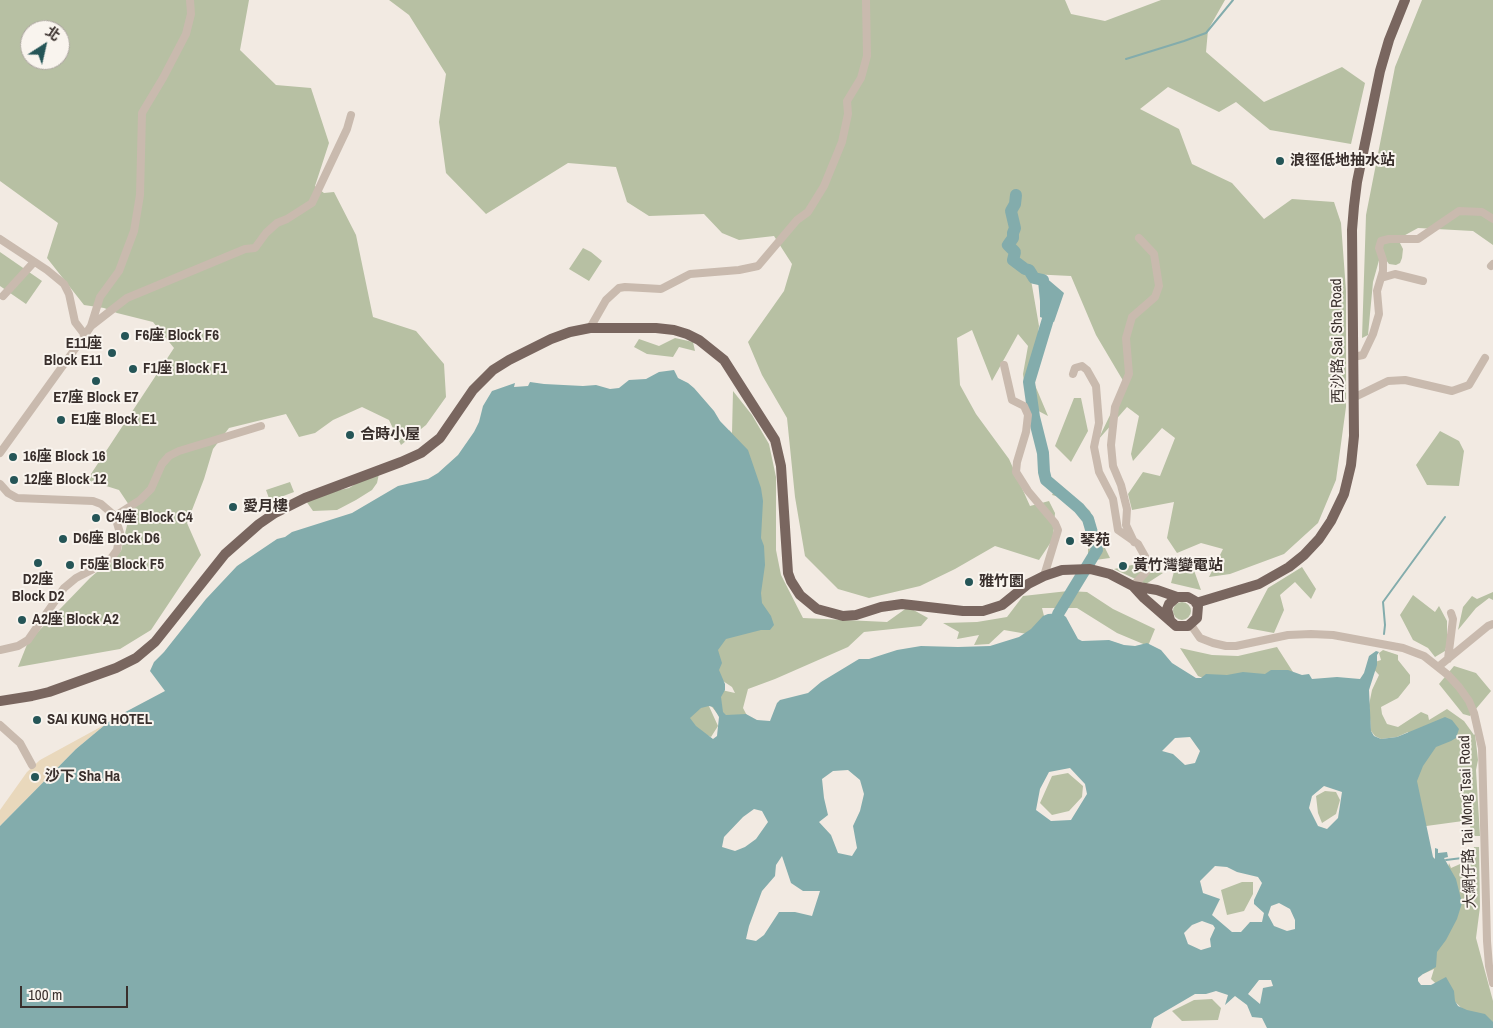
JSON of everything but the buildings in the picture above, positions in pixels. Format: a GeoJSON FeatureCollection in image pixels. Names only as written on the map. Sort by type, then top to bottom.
{"type":"FeatureCollection","features":[{"type":"Feature","properties":{"kind":"main road","name":"西沙路 Sai Sha Road"},"geometry":{"type":"LineString","coordinates":[[1196,604],[1237,592],[1271,578],[1296,561],[1319,539],[1336,512],[1348,480],[1354,447],[1352,230],[1355,195],[1384,56],[1405,0]]}},
{"type":"Feature","properties":{"kind":"main road"},"geometry":{"type":"LineString","coordinates":[[0,701],[49,692],[116,668],[136,658],[150,648],[161,636],[225,554],[259,524],[296,502],[420,453],[444,434],[473,390],[493,370],[551,339],[570,332],[590,328],[656,328],[674,330],[699,340],[724,360],[775,440],[781,466],[788,573],[800,595],[816,608],[843,616],[856,615],[882,607],[902,604],[963,612],[982,611],[1002,605],[1028,584],[1044,576],[1062,570],[1085,569],[1110,574],[1133,586],[1157,590],[1177,597],[1188,596],[1196,604],[1198,615],[1191,625],[1179,626],[1144,598],[1133,586]]}},
{"type":"Feature","properties":{"kind":"main road"},"geometry":{"type":"LineString","coordinates":[[1170,620],[1167,609],[1172,600],[1177,597]]}},
{"type":"Feature","properties":{"kind":"street"},"geometry":{"type":"LineString","coordinates":[[0,453],[91,326],[100,298],[119,271],[134,231],[140,194],[142,113],[186,34],[191,14],[190,0]]}},
{"type":"Feature","properties":{"kind":"street"},"geometry":{"type":"LineString","coordinates":[[590,328],[606,300],[619,288],[625,286],[661,289],[690,274],[738,270],[758,266],[797,220],[808,212],[824,186],[842,142],[848,114],[847,101],[861,78],[867,56],[866,0]]}},
{"type":"Feature","properties":{"kind":"street"},"geometry":{"type":"LineString","coordinates":[[91,326],[127,298],[245,249],[255,248],[266,233],[277,223],[312,203],[346,129],[350,115]]}},
{"type":"Feature","properties":{"kind":"street"},"geometry":{"type":"LineString","coordinates":[[1353,357],[1362,356],[1373,334],[1380,312],[1377,292],[1383,265],[1379,246],[1384,240],[1418,239],[1457,212],[1462,211],[1482,212],[1493,219]]}},
{"type":"Feature","properties":{"kind":"street"},"geometry":{"type":"LineString","coordinates":[[1134,542],[1126,525],[1127,509],[1121,485],[1113,466],[1110,445],[1115,407],[1129,374],[1126,338],[1132,317],[1155,297],[1159,286],[1154,254],[1138,238]]}},
{"type":"Feature","properties":{"kind":"street"},"geometry":{"type":"LineString","coordinates":[[0,239],[64,284],[69,294],[75,322],[85,335]]}},
{"type":"Feature","properties":{"kind":"street"},"geometry":{"type":"LineString","coordinates":[[3,296],[34,262]]}},
{"type":"Feature","properties":{"kind":"street"},"geometry":{"type":"LineString","coordinates":[[1381,278],[1395,274],[1423,281]]}},
{"type":"Feature","properties":{"kind":"street"},"geometry":{"type":"LineString","coordinates":[[1353,398],[1388,381],[1405,380],[1452,391],[1469,385],[1485,358]]}},
{"type":"Feature","properties":{"kind":"street"},"geometry":{"type":"LineString","coordinates":[[1004,365],[1012,400],[1024,406],[1028,415],[1026,432],[1016,472],[1058,530],[1044,576]]}},
{"type":"Feature","properties":{"kind":"street"},"geometry":{"type":"LineString","coordinates":[[1073,374],[1075,368],[1082,366],[1087,370],[1096,386],[1099,422],[1094,447],[1099,472],[1113,499],[1118,530],[1138,544],[1147,560],[1146,572],[1133,586]]}},
{"type":"Feature","properties":{"kind":"street"},"geometry":{"type":"LineString","coordinates":[[115,516],[140,500],[150,489],[162,464],[169,456],[179,451],[261,426]]}},
{"type":"Feature","properties":{"kind":"street"},"geometry":{"type":"LineString","coordinates":[[0,484],[8,493],[17,498],[93,501],[109,509],[115,516],[119,524],[120,542],[112,557],[105,563],[76,578],[64,588],[28,640],[18,646],[0,650]]}},
{"type":"Feature","properties":{"kind":"street"},"geometry":{"type":"LineString","coordinates":[[1448,659],[1453,619],[1451,613]]}},
{"type":"Feature","properties":{"kind":"street"},"geometry":{"type":"LineString","coordinates":[[1438,667],[1488,626],[1493,624]]}},
{"type":"Feature","properties":{"kind":"street","name":"大網仔路 Tai Mong Tsai Road"},"geometry":{"type":"LineString","coordinates":[[1191,625],[1200,638],[1213,644],[1226,646],[1311,634],[1333,635],[1403,648],[1424,656],[1454,682],[1469,701],[1482,741],[1487,949],[1493,984]]}},
{"type":"Feature","properties":{"kind":"street"},"geometry":{"type":"LineString","coordinates":[[0,725],[20,743],[32,765]]}},
{"type":"Feature","properties":{"kind":"green space"},"geometry":{"type":"Polygon","coordinates":[[[0,0],[249,0],[240,50],[276,85],[311,88],[329,143],[315,186],[324,193],[334,192],[356,235],[373,317],[416,331],[444,364],[446,397],[426,425],[401,445],[389,420],[362,407],[333,420],[315,433],[299,437],[286,414],[229,428],[213,449],[187,523],[201,555],[151,630],[120,649],[18,667],[28,642],[90,578],[121,551],[131,508],[119,490],[87,480],[174,348],[153,322],[104,308],[84,305],[47,258],[58,223],[0,181],[0,0]]]}},
{"type":"Feature","properties":{"kind":"green space"},"geometry":{"type":"Polygon","coordinates":[[[389,0],[1065,0],[1071,14],[1105,21],[1161,0],[1225,0],[1208,30],[1206,52],[1264,102],[1342,67],[1365,83],[1351,144],[1270,130],[1236,102],[1219,112],[1168,87],[1140,109],[1179,129],[1192,164],[1232,183],[1264,219],[1292,199],[1334,202],[1341,223],[1346,291],[1346,407],[1336,480],[1318,523],[1284,554],[1230,574],[1209,577],[1223,549],[1201,543],[1177,553],[1167,538],[1174,502],[1132,510],[1128,494],[1143,472],[1160,476],[1175,438],[1162,428],[1133,461],[1131,454],[1139,416],[1127,407],[1098,440],[1125,384],[1096,335],[1071,276],[1030,274],[1039,326],[1032,378],[1048,416],[1027,405],[1023,374],[1028,346],[1018,334],[992,381],[972,330],[957,338],[960,385],[976,414],[1009,459],[1030,506],[1049,501],[1055,513],[1053,539],[1039,560],[995,546],[920,586],[869,598],[838,589],[805,556],[795,497],[787,418],[762,375],[748,342],[784,291],[792,264],[774,236],[739,240],[722,233],[704,214],[649,216],[627,202],[616,167],[568,163],[486,214],[446,173],[439,122],[446,74],[409,15],[389,0]]]}},
{"type":"Feature","properties":{"kind":"green space"},"geometry":{"type":"Polygon","coordinates":[[[1422,0],[1493,0],[1493,245],[1473,231],[1418,228],[1398,239],[1403,249],[1400,263],[1396,265],[1389,264],[1381,253],[1373,282],[1368,335],[1362,338],[1366,215],[1395,67],[1422,0]]]}},
{"type":"Feature","properties":{"kind":"green space"},"geometry":{"type":"Polygon","coordinates":[[[583,248],[602,261],[589,281],[569,269],[583,248]]]}},
{"type":"Feature","properties":{"kind":"green space"},"geometry":{"type":"Polygon","coordinates":[[[0,252],[42,281],[26,304],[0,286],[0,252]]]}},
{"type":"Feature","properties":{"kind":"green space"},"geometry":{"type":"Polygon","coordinates":[[[675,338],[693,342],[695,351],[679,347],[673,357],[647,354],[634,347],[639,339],[659,346],[675,338]]]}},
{"type":"Feature","properties":{"kind":"green space"},"geometry":{"type":"Polygon","coordinates":[[[733,391],[752,415],[769,444],[776,477],[776,550],[781,575],[803,618],[887,622],[908,607],[928,618],[921,626],[864,632],[848,647],[748,689],[743,708],[753,727],[727,725],[707,701],[708,687],[735,693],[732,687],[717,677],[711,647],[729,430],[732,433],[733,391]]]}},
{"type":"Feature","properties":{"kind":"green space"},"geometry":{"type":"Polygon","coordinates":[[[1074,398],[1081,398],[1088,431],[1071,462],[1055,446],[1074,398]]]}},
{"type":"Feature","properties":{"kind":"green space"},"geometry":{"type":"Polygon","coordinates":[[[1440,431],[1459,441],[1464,451],[1459,486],[1427,485],[1416,465],[1440,431]]]}},
{"type":"Feature","properties":{"kind":"green space"},"geometry":{"type":"Polygon","coordinates":[[[379,474],[377,483],[372,490],[337,510],[313,511],[306,501],[317,495],[349,488],[362,480],[379,474]]]}},
{"type":"Feature","properties":{"kind":"green space"},"geometry":{"type":"Polygon","coordinates":[[[290,482],[294,492],[270,501],[266,490],[290,482]]]}},
{"type":"Feature","properties":{"kind":"green space"},"geometry":{"type":"Polygon","coordinates":[[[1058,483],[1090,511],[1097,532],[1110,558],[1088,561],[1088,524],[1064,498],[1052,495],[1058,483]]]}},
{"type":"Feature","properties":{"kind":"green space"},"geometry":{"type":"Polygon","coordinates":[[[1191,562],[1201,590],[1171,583],[1176,564],[1191,562]]]}},
{"type":"Feature","properties":{"kind":"green space"},"geometry":{"type":"Polygon","coordinates":[[[1132,565],[1163,573],[1146,584],[1114,569],[1132,565]]]}},
{"type":"Feature","properties":{"kind":"green space"},"geometry":{"type":"Polygon","coordinates":[[[1302,567],[1316,589],[1311,599],[1295,582],[1280,595],[1284,610],[1274,633],[1247,628],[1268,588],[1302,567]]]}},
{"type":"Feature","properties":{"kind":"green space"},"geometry":{"type":"Polygon","coordinates":[[[1068,591],[1087,592],[1113,609],[1155,629],[1148,646],[1117,633],[1077,608],[1042,608],[1044,616],[1033,635],[1004,630],[989,644],[974,645],[979,635],[957,639],[959,632],[943,623],[977,622],[1007,617],[1023,596],[1068,591]]]}},
{"type":"Feature","properties":{"kind":"green space"},"geometry":{"type":"Polygon","coordinates":[[[1493,592],[1493,600],[1489,598],[1476,608],[1458,630],[1463,607],[1472,596],[1477,599],[1493,592]]]}},
{"type":"Feature","properties":{"kind":"green space"},"geometry":{"type":"Polygon","coordinates":[[[1413,595],[1435,612],[1439,606],[1447,621],[1447,644],[1445,651],[1435,657],[1428,648],[1413,640],[1400,615],[1413,595]]]}},
{"type":"Feature","properties":{"kind":"green space"},"geometry":{"type":"Polygon","coordinates":[[[1178,602],[1186,602],[1191,607],[1189,618],[1178,620],[1173,615],[1173,607],[1178,602]]]}},
{"type":"Feature","properties":{"kind":"green space"},"geometry":{"type":"Polygon","coordinates":[[[1277,647],[1293,672],[1242,693],[1198,676],[1180,648],[1212,655],[1238,656],[1277,647]]]}},
{"type":"Feature","properties":{"kind":"green space"},"geometry":{"type":"Polygon","coordinates":[[[1383,650],[1398,655],[1398,660],[1410,675],[1410,683],[1398,698],[1381,707],[1387,724],[1398,727],[1421,712],[1428,715],[1429,720],[1447,709],[1464,721],[1475,734],[1478,760],[1476,770],[1480,836],[1472,836],[1470,826],[1463,821],[1419,827],[1408,732],[1397,737],[1381,739],[1371,731],[1369,705],[1372,690],[1379,675],[1369,664],[1381,660],[1379,653],[1383,650]]]}},
{"type":"Feature","properties":{"kind":"green space"},"geometry":{"type":"Polygon","coordinates":[[[1454,666],[1476,673],[1491,691],[1470,716],[1463,714],[1439,684],[1454,666]]]}},
{"type":"Feature","properties":{"kind":"green space"},"geometry":{"type":"Polygon","coordinates":[[[708,704],[718,726],[711,737],[687,726],[691,712],[708,704]]]}},
{"type":"Feature","properties":{"kind":"green space"},"geometry":{"type":"Polygon","coordinates":[[[1068,773],[1083,786],[1082,797],[1069,811],[1052,815],[1040,803],[1052,776],[1068,773]]]}},
{"type":"Feature","properties":{"kind":"green space"},"geometry":{"type":"Polygon","coordinates":[[[1325,791],[1336,792],[1340,800],[1336,814],[1322,823],[1318,813],[1316,796],[1325,791]]]}},
{"type":"Feature","properties":{"kind":"green space"},"geometry":{"type":"Polygon","coordinates":[[[1474,847],[1479,847],[1480,907],[1476,938],[1493,1001],[1493,1028],[1472,1018],[1431,979],[1434,969],[1423,974],[1449,863],[1451,868],[1467,861],[1472,856],[1474,847]]]}},
{"type":"Feature","properties":{"kind":"green space"},"geometry":{"type":"Polygon","coordinates":[[[1242,882],[1253,882],[1253,894],[1244,911],[1227,915],[1221,890],[1242,882]]]}},
{"type":"Feature","properties":{"kind":"green space"},"geometry":{"type":"Polygon","coordinates":[[[1212,999],[1221,1008],[1218,1020],[1182,1021],[1172,1011],[1194,1000],[1212,999]]]}},
{"type":"Feature","properties":{"kind":"sand","name":"沙下 Sha Ha"},"geometry":{"type":"Polygon","coordinates":[[[106,724],[76,749],[0,826],[0,810],[27,772],[40,760],[106,724]]]}},
{"type":"Feature","properties":{"kind":"water"},"geometry":{"type":"Polygon","coordinates":[[[1044,276],[1064,293],[1054,322],[1040,317],[1038,281],[1044,276]]]}},
{"type":"Feature","properties":{"kind":"water"},"geometry":{"type":"Polygon","coordinates":[[[674,370],[678,378],[694,388],[720,421],[748,450],[761,488],[763,501],[761,538],[764,546],[765,565],[761,593],[762,603],[771,616],[774,625],[770,630],[761,630],[726,639],[718,650],[722,663],[719,670],[725,684],[725,690],[721,697],[723,712],[726,715],[746,714],[757,720],[770,721],[780,700],[808,693],[821,682],[859,659],[869,659],[897,650],[921,646],[990,646],[1019,637],[1031,629],[1043,616],[1048,614],[1061,613],[1066,617],[1078,639],[1082,641],[1109,640],[1135,646],[1147,643],[1161,650],[1172,663],[1196,678],[1201,678],[1206,674],[1227,675],[1243,672],[1265,674],[1271,670],[1288,670],[1302,675],[1309,674],[1312,679],[1337,677],[1360,679],[1364,673],[1369,656],[1376,651],[1379,652],[1369,690],[1371,731],[1374,736],[1381,739],[1397,737],[1445,717],[1452,720],[1459,729],[1456,738],[1436,747],[1423,766],[1417,781],[1433,857],[1435,859],[1435,848],[1438,849],[1438,853],[1447,852],[1448,857],[1444,858],[1456,879],[1462,903],[1457,919],[1437,952],[1436,967],[1423,974],[1418,978],[1418,981],[1421,985],[1431,985],[1446,977],[1454,991],[1455,1001],[1458,1006],[1485,1014],[1493,1022],[1493,1028],[1267,1028],[1262,1018],[1252,1017],[1247,1005],[1235,996],[1225,1005],[1228,995],[1216,991],[1206,994],[1195,994],[1154,1018],[1151,1028],[0,1028],[0,826],[76,749],[106,724],[165,691],[150,671],[154,662],[206,599],[237,566],[277,539],[285,537],[292,532],[352,513],[398,486],[428,479],[438,473],[458,455],[474,432],[483,406],[492,391],[515,383],[514,387],[528,386],[530,382],[583,386],[596,385],[610,389],[619,388],[629,380],[646,379],[659,372],[674,370]],[[713,707],[701,708],[690,718],[696,726],[713,739],[717,736],[719,717],[713,707]],[[1190,737],[1175,738],[1162,751],[1173,754],[1185,765],[1195,763],[1200,751],[1190,737]],[[1070,768],[1049,772],[1040,789],[1036,810],[1051,821],[1071,820],[1087,794],[1085,784],[1070,768]],[[848,770],[833,771],[822,779],[828,815],[819,822],[831,835],[838,853],[852,856],[857,848],[853,826],[860,811],[864,794],[860,780],[848,770]],[[1324,786],[1312,796],[1309,808],[1318,826],[1327,829],[1338,818],[1342,792],[1324,786]],[[754,809],[743,817],[724,837],[722,847],[735,851],[756,839],[768,822],[762,811],[754,809]],[[782,856],[776,865],[775,876],[762,891],[746,939],[756,941],[764,935],[779,912],[795,912],[812,916],[820,891],[803,891],[791,883],[782,856]],[[1215,866],[1200,881],[1203,893],[1220,899],[1212,915],[1232,932],[1241,932],[1250,922],[1262,922],[1264,913],[1254,904],[1262,883],[1258,877],[1237,872],[1227,867],[1215,866]],[[1279,903],[1271,906],[1268,915],[1274,926],[1287,931],[1295,929],[1295,920],[1290,909],[1279,903]],[[1202,921],[1192,925],[1184,933],[1188,944],[1201,950],[1211,947],[1210,939],[1215,928],[1213,925],[1202,921]],[[1259,980],[1248,994],[1260,1004],[1263,988],[1273,986],[1271,980],[1259,980]]]}},
{"type":"Feature","properties":{"kind":"waterway"},"geometry":{"type":"LineString","coordinates":[[1126,59],[1206,33],[1233,0]]}},
{"type":"Feature","properties":{"kind":"waterway"},"geometry":{"type":"LineString","coordinates":[[1016,195],[1015,204],[1011,211],[1015,228],[1013,238],[1008,245],[1015,252],[1013,260],[1029,270],[1034,278],[1043,280]]}},
{"type":"Feature","properties":{"kind":"waterway"},"geometry":{"type":"LineString","coordinates":[[1048,319],[1029,382],[1034,417],[1043,453],[1044,472],[1046,480],[1079,508],[1088,519],[1097,550],[1058,614]]}},
{"type":"Feature","properties":{"kind":"waterway"},"geometry":{"type":"LineString","coordinates":[[1384,634],[1383,602],[1445,517]]}},
{"type":"Feature","properties":{"kind":"waterway"},"geometry":{"type":"LineString","coordinates":[[1446,860],[1470,857]]}},
{"type":"Feature","properties":{"kind":"place","name":"浪徑低地抽水站"},"geometry":{"type":"Point","coordinates":[1280,161]}},
{"type":"Feature","properties":{"kind":"place","name":"F6座 Block F6"},"geometry":{"type":"Point","coordinates":[125,336]}},
{"type":"Feature","properties":{"kind":"place","name":"E11座 Block E11"},"geometry":{"type":"Point","coordinates":[112,353]}},
{"type":"Feature","properties":{"kind":"place","name":"F1座 Block F1"},"geometry":{"type":"Point","coordinates":[133,369]}},
{"type":"Feature","properties":{"kind":"place","name":"E7座 Block E7"},"geometry":{"type":"Point","coordinates":[96,381]}},
{"type":"Feature","properties":{"kind":"place","name":"E1座 Block E1"},"geometry":{"type":"Point","coordinates":[61,420]}},
{"type":"Feature","properties":{"kind":"place","name":"合時小屋"},"geometry":{"type":"Point","coordinates":[350,435]}},
{"type":"Feature","properties":{"kind":"place","name":"16座 Block 16"},"geometry":{"type":"Point","coordinates":[13,457]}},
{"type":"Feature","properties":{"kind":"place","name":"12座 Block 12"},"geometry":{"type":"Point","coordinates":[14,480]}},
{"type":"Feature","properties":{"kind":"place","name":"愛月樓"},"geometry":{"type":"Point","coordinates":[233,507]}},
{"type":"Feature","properties":{"kind":"place","name":"C4座 Block C4"},"geometry":{"type":"Point","coordinates":[96,518]}},
{"type":"Feature","properties":{"kind":"place","name":"D6座 Block D6"},"geometry":{"type":"Point","coordinates":[63,539]}},
{"type":"Feature","properties":{"kind":"place","name":"琴苑"},"geometry":{"type":"Point","coordinates":[1070,541]}},
{"type":"Feature","properties":{"kind":"place","name":"D2座 Block D2"},"geometry":{"type":"Point","coordinates":[38,563]}},
{"type":"Feature","properties":{"kind":"place","name":"F5座 Block F5"},"geometry":{"type":"Point","coordinates":[70,565]}},
{"type":"Feature","properties":{"kind":"place","name":"黃竹灣變電站"},"geometry":{"type":"Point","coordinates":[1123,566]}},
{"type":"Feature","properties":{"kind":"place","name":"雅竹園"},"geometry":{"type":"Point","coordinates":[969,582]}},
{"type":"Feature","properties":{"kind":"place","name":"A2座 Block A2"},"geometry":{"type":"Point","coordinates":[22,620]}},
{"type":"Feature","properties":{"kind":"place","name":"SAI KUNG HOTEL"},"geometry":{"type":"Point","coordinates":[37,720]}},
{"type":"Feature","properties":{"kind":"place","name":"沙下 Sha Ha"},"geometry":{"type":"Point","coordinates":[35,777]}}]}
